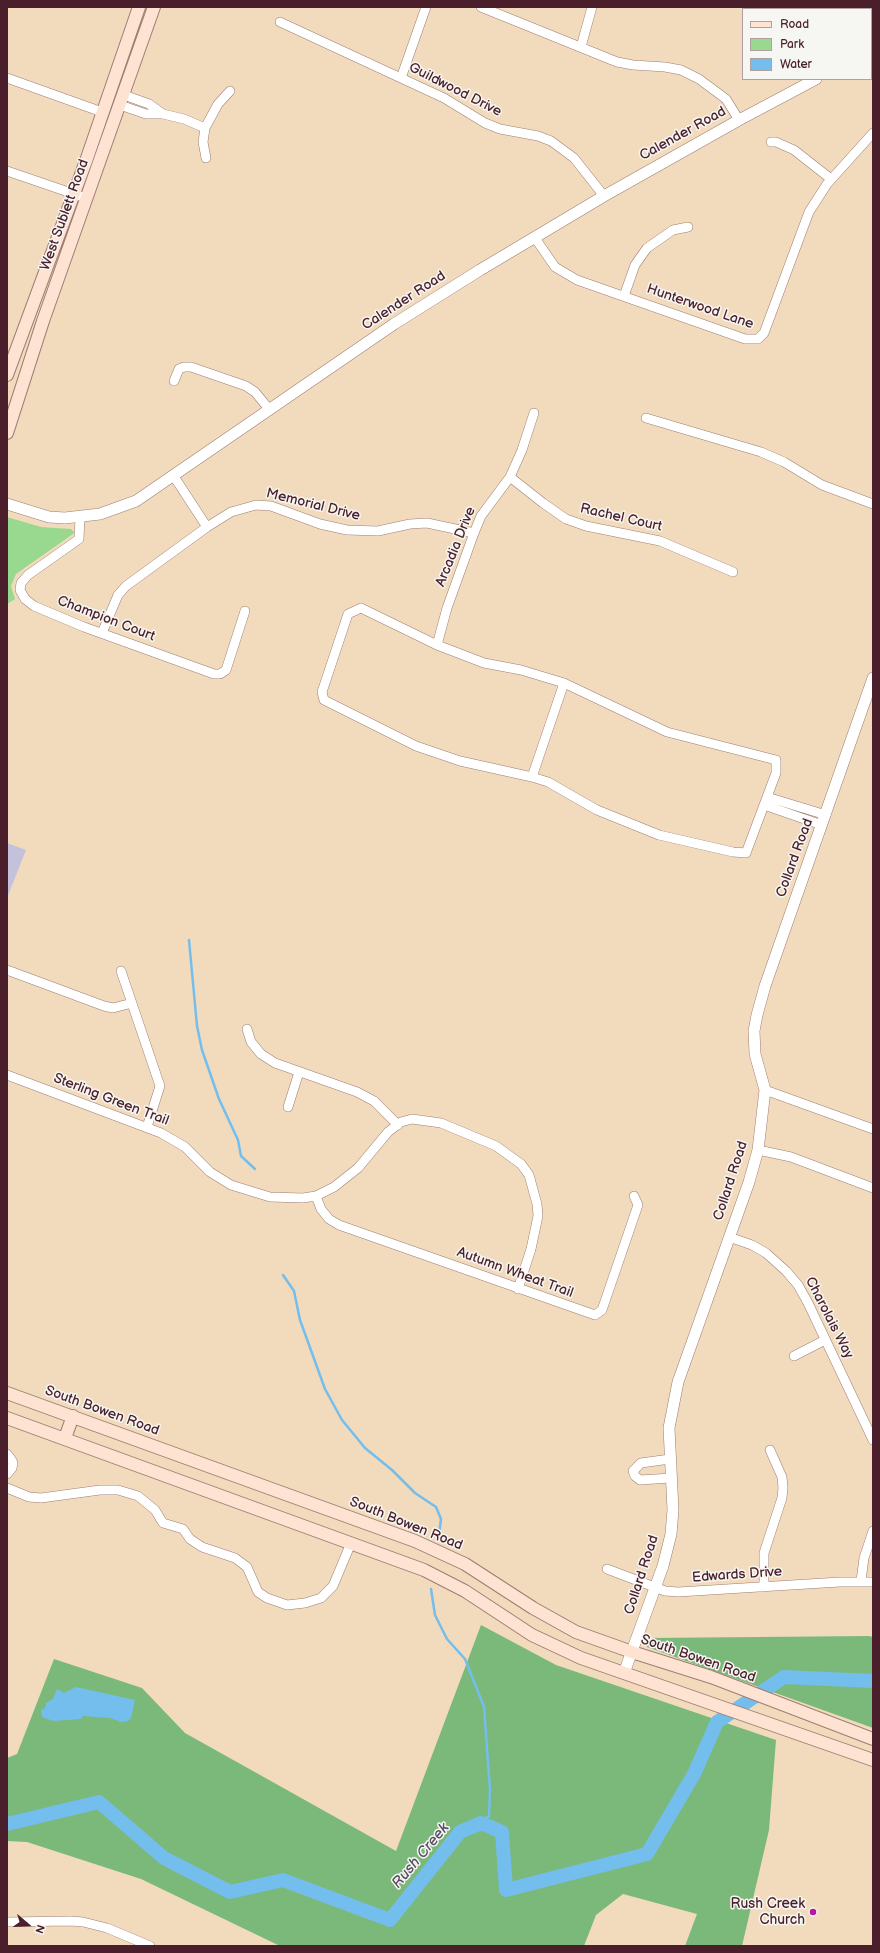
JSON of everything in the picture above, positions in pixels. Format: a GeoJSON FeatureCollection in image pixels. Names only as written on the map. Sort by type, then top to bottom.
{"type":"FeatureCollection","features":[{"type":"Feature","properties":{"kind":"main road","name":"West Sublett Road"},"geometry":{"type":"LineString","coordinates":[[7,375],[74,194],[139,7]]}},
{"type":"Feature","properties":{"kind":"main road","name":"West Sublett Road"},"geometry":{"type":"LineString","coordinates":[[7,433],[28,364],[154,7]]}},
{"type":"Feature","properties":{"kind":"main road","name":"South Bowen Road"},"geometry":{"type":"LineString","coordinates":[[7,1393],[433,1548],[479,1572],[562,1625],[592,1638],[632,1652],[711,1677],[873,1739]]}},
{"type":"Feature","properties":{"kind":"main road"},"geometry":{"type":"LineString","coordinates":[[65,1438],[73,1416]]}},
{"type":"Feature","properties":{"kind":"main road"},"geometry":{"type":"LineString","coordinates":[[7,1418],[436,1575],[465,1591],[538,1638],[581,1658],[872,1761]]}},
{"type":"Feature","properties":{"kind":"main road"},"geometry":{"type":"LineString","coordinates":[[826,1745],[834,1724]]}},
{"type":"Feature","properties":{"kind":"street"},"geometry":{"type":"LineString","coordinates":[[401,78],[426,7]]}},
{"type":"Feature","properties":{"kind":"street"},"geometry":{"type":"LineString","coordinates":[[481,7],[617,62],[633,65],[665,67],[687,73],[699,79],[726,99],[739,120]]}},
{"type":"Feature","properties":{"kind":"street"},"geometry":{"type":"LineString","coordinates":[[580,47],[592,7]]}},
{"type":"Feature","properties":{"kind":"street","name":"Guildwood Drive"},"geometry":{"type":"LineString","coordinates":[[280,22],[451,101],[486,124],[500,129],[538,136],[551,142],[574,158],[604,196]]}},
{"type":"Feature","properties":{"kind":"street"},"geometry":{"type":"LineString","coordinates":[[7,78],[102,112]]}},
{"type":"Feature","properties":{"kind":"street","name":"Calender Road"},"geometry":{"type":"LineString","coordinates":[[7,504],[49,517],[80,518],[118,509],[136,501],[268,409],[403,318],[604,196],[739,120],[814,80]]}},
{"type":"Feature","properties":{"kind":"street"},"geometry":{"type":"LineString","coordinates":[[206,158],[203,142],[205,128],[218,104],[230,91]]}},
{"type":"Feature","properties":{"kind":"street"},"geometry":{"type":"LineString","coordinates":[[122,100],[146,114],[163,114],[184,119],[205,128]]}},
{"type":"Feature","properties":{"kind":"street","name":"Hunterwood Lane"},"geometry":{"type":"LineString","coordinates":[[535,238],[555,268],[563,273],[745,339],[758,339],[764,333],[809,212],[831,179],[873,133]]}},
{"type":"Feature","properties":{"kind":"street"},"geometry":{"type":"LineString","coordinates":[[771,142],[776,142],[794,150],[831,179]]}},
{"type":"Feature","properties":{"kind":"street"},"geometry":{"type":"LineString","coordinates":[[7,171],[87,198]]}},
{"type":"Feature","properties":{"kind":"street"},"geometry":{"type":"LineString","coordinates":[[624,296],[636,265],[646,248],[673,230],[688,227]]}},
{"type":"Feature","properties":{"kind":"street"},"geometry":{"type":"LineString","coordinates":[[174,381],[178,369],[184,366],[191,367],[246,386],[255,392],[268,409]]}},
{"type":"Feature","properties":{"kind":"street","name":"Arcadia Drive"},"geometry":{"type":"LineString","coordinates":[[438,645],[447,608],[481,516],[510,477],[522,450],[534,413]]}},
{"type":"Feature","properties":{"kind":"street"},"geometry":{"type":"LineString","coordinates":[[646,418],[761,452],[784,462],[822,485],[873,504]]}},
{"type":"Feature","properties":{"kind":"street"},"geometry":{"type":"LineString","coordinates":[[173,475],[207,527]]}},
{"type":"Feature","properties":{"kind":"street","name":"Rachel Court"},"geometry":{"type":"LineString","coordinates":[[510,477],[566,519],[586,526],[660,541],[733,572]]}},
{"type":"Feature","properties":{"kind":"street","name":"Memorial Drive"},"geometry":{"type":"LineString","coordinates":[[102,633],[118,595],[126,586],[207,527],[231,512],[256,505],[271,506],[320,524],[347,530],[378,531],[410,524],[427,523],[474,533]]}},
{"type":"Feature","properties":{"kind":"street","name":"Champion Court"},"geometry":{"type":"LineString","coordinates":[[80,518],[79,539],[28,575],[21,583],[20,590],[25,599],[34,606],[102,633],[214,674],[220,674],[226,670],[245,611]]}},
{"type":"Feature","properties":{"kind":"street"},"geometry":{"type":"LineString","coordinates":[[361,608],[438,645],[484,663],[521,670],[564,683],[667,732],[776,760],[776,773],[746,852],[733,852],[659,835],[597,810],[548,782],[460,760],[416,746],[324,700],[322,692],[348,614],[361,608]]}},
{"type":"Feature","properties":{"kind":"street","name":"Collard Road"},"geometry":{"type":"LineString","coordinates":[[624,1673],[666,1556],[671,1534],[669,1428],[678,1382],[758,1150],[765,1090],[755,1054],[755,1024],[765,986],[873,678]]}},
{"type":"Feature","properties":{"kind":"street"},"geometry":{"type":"LineString","coordinates":[[532,777],[564,683]]}},
{"type":"Feature","properties":{"kind":"street"},"geometry":{"type":"LineString","coordinates":[[766,801],[824,820]]}},
{"type":"Feature","properties":{"kind":"street"},"geometry":{"type":"LineString","coordinates":[[7,970],[104,1006],[113,1008],[132,1003]]}},
{"type":"Feature","properties":{"kind":"street"},"geometry":{"type":"LineString","coordinates":[[121,970],[160,1086],[147,1127]]}},
{"type":"Feature","properties":{"kind":"street"},"geometry":{"type":"LineString","coordinates":[[247,1029],[251,1042],[261,1054],[274,1063],[357,1092],[374,1101],[398,1125]]}},
{"type":"Feature","properties":{"kind":"street"},"geometry":{"type":"LineString","coordinates":[[288,1107],[299,1072]]}},
{"type":"Feature","properties":{"kind":"street","name":"Sterling Green Trail"},"geometry":{"type":"LineString","coordinates":[[7,1075],[147,1127],[185,1147],[210,1172],[231,1185],[276,1198],[303,1198],[316,1196],[334,1187],[350,1176],[388,1132],[398,1125],[412,1119],[441,1123],[496,1146],[521,1164],[534,1187],[538,1216],[531,1248],[518,1289]]}},
{"type":"Feature","properties":{"kind":"street"},"geometry":{"type":"LineString","coordinates":[[765,1090],[873,1129]]}},
{"type":"Feature","properties":{"kind":"street"},"geometry":{"type":"LineString","coordinates":[[758,1150],[791,1157],[873,1188]]}},
{"type":"Feature","properties":{"kind":"street","name":"Autumn Wheat Trail"},"geometry":{"type":"LineString","coordinates":[[316,1196],[321,1209],[329,1220],[339,1225],[595,1315],[602,1310],[638,1205],[634,1196]]}},
{"type":"Feature","properties":{"kind":"street","name":"Charolais Way"},"geometry":{"type":"LineString","coordinates":[[729,1237],[759,1249],[786,1270],[804,1294],[873,1440]]}},
{"type":"Feature","properties":{"kind":"street"},"geometry":{"type":"LineString","coordinates":[[794,1356],[825,1340]]}},
{"type":"Feature","properties":{"kind":"street"},"geometry":{"type":"LineString","coordinates":[[764,1587],[764,1553],[782,1498],[783,1488],[782,1477],[770,1450]]}},
{"type":"Feature","properties":{"kind":"street"},"geometry":{"type":"LineString","coordinates":[[7,1454],[11,1459],[12,1468],[7,1474]]}},
{"type":"Feature","properties":{"kind":"street"},"geometry":{"type":"LineString","coordinates":[[670,1460],[641,1463],[633,1471],[634,1476],[640,1480],[671,1478]]}},
{"type":"Feature","properties":{"kind":"street"},"geometry":{"type":"LineString","coordinates":[[7,1488],[29,1497],[41,1498],[100,1490],[118,1490],[138,1496],[155,1510],[163,1523],[183,1529],[190,1539],[202,1547],[235,1558],[248,1567],[258,1592],[267,1598],[287,1605],[305,1603],[321,1598],[333,1586],[351,1543]]}},
{"type":"Feature","properties":{"kind":"street"},"geometry":{"type":"LineString","coordinates":[[860,1581],[864,1558],[873,1532]]}},
{"type":"Feature","properties":{"kind":"street","name":"Edwards Drive"},"geometry":{"type":"LineString","coordinates":[[607,1569],[665,1591],[684,1593],[860,1581],[873,1582]]}},
{"type":"Feature","properties":{"kind":"street"},"geometry":{"type":"LineString","coordinates":[[7,1922],[83,1922],[107,1928],[150,1946]]}},
{"type":"Feature","properties":{"kind":"shaded area"},"geometry":{"type":"Polygon","coordinates":[[[7,843],[26,850],[7,898],[7,843]]]}},
{"type":"Feature","properties":{"kind":"green space"},"geometry":{"type":"Polygon","coordinates":[[[7,517],[41,527],[71,529],[74,532],[16,574],[11,586],[15,599],[7,604],[7,517]]]}},
{"type":"Feature","properties":{"kind":"green space"},"geometry":{"type":"Polygon","coordinates":[[[481,1625],[556,1665],[776,1740],[769,1830],[742,1946],[685,1946],[697,1914],[623,1894],[596,1915],[584,1946],[280,1946],[141,1879],[27,1842],[7,1841],[7,1758],[17,1754],[54,1659],[142,1688],[185,1733],[396,1851],[481,1625]]]}},
{"type":"Feature","properties":{"kind":"green space"},"geometry":{"type":"Polygon","coordinates":[[[873,1637],[873,1728],[647,1647],[648,1638],[873,1637]]]}},
{"type":"Feature","properties":{"kind":"water"},"geometry":{"type":"Polygon","coordinates":[[[76,1687],[135,1700],[131,1718],[128,1721],[121,1722],[110,1718],[83,1716],[81,1719],[53,1721],[42,1717],[41,1710],[45,1708],[46,1703],[53,1699],[57,1689],[64,1693],[76,1687]]]}},
{"type":"Feature","properties":{"kind":"waterway"},"geometry":{"type":"LineString","coordinates":[[189,940],[197,1026],[202,1050],[219,1099],[238,1140],[241,1156],[255,1169]]}},
{"type":"Feature","properties":{"kind":"waterway"},"geometry":{"type":"LineString","coordinates":[[283,1275],[294,1291],[300,1320],[325,1389],[342,1420],[365,1448],[392,1470],[415,1493],[436,1507],[441,1519],[439,1535]]}},
{"type":"Feature","properties":{"kind":"waterway"},"geometry":{"type":"LineString","coordinates":[[431,1589],[435,1615],[447,1639],[465,1659],[484,1707],[490,1790],[489,1816],[481,1823]]}},
{"type":"Feature","properties":{"kind":"waterway","name":"Rush Creek"},"geometry":{"type":"LineString","coordinates":[[7,1824],[99,1802],[164,1858],[230,1892],[283,1880],[390,1920],[460,1832],[481,1823],[502,1832],[506,1890],[647,1854],[694,1774],[717,1722],[784,1677],[873,1681]]}},
{"type":"Feature","properties":{"kind":"place","name":"Rush Creek Church"},"geometry":{"type":"Point","coordinates":[813,1912]}}]}
